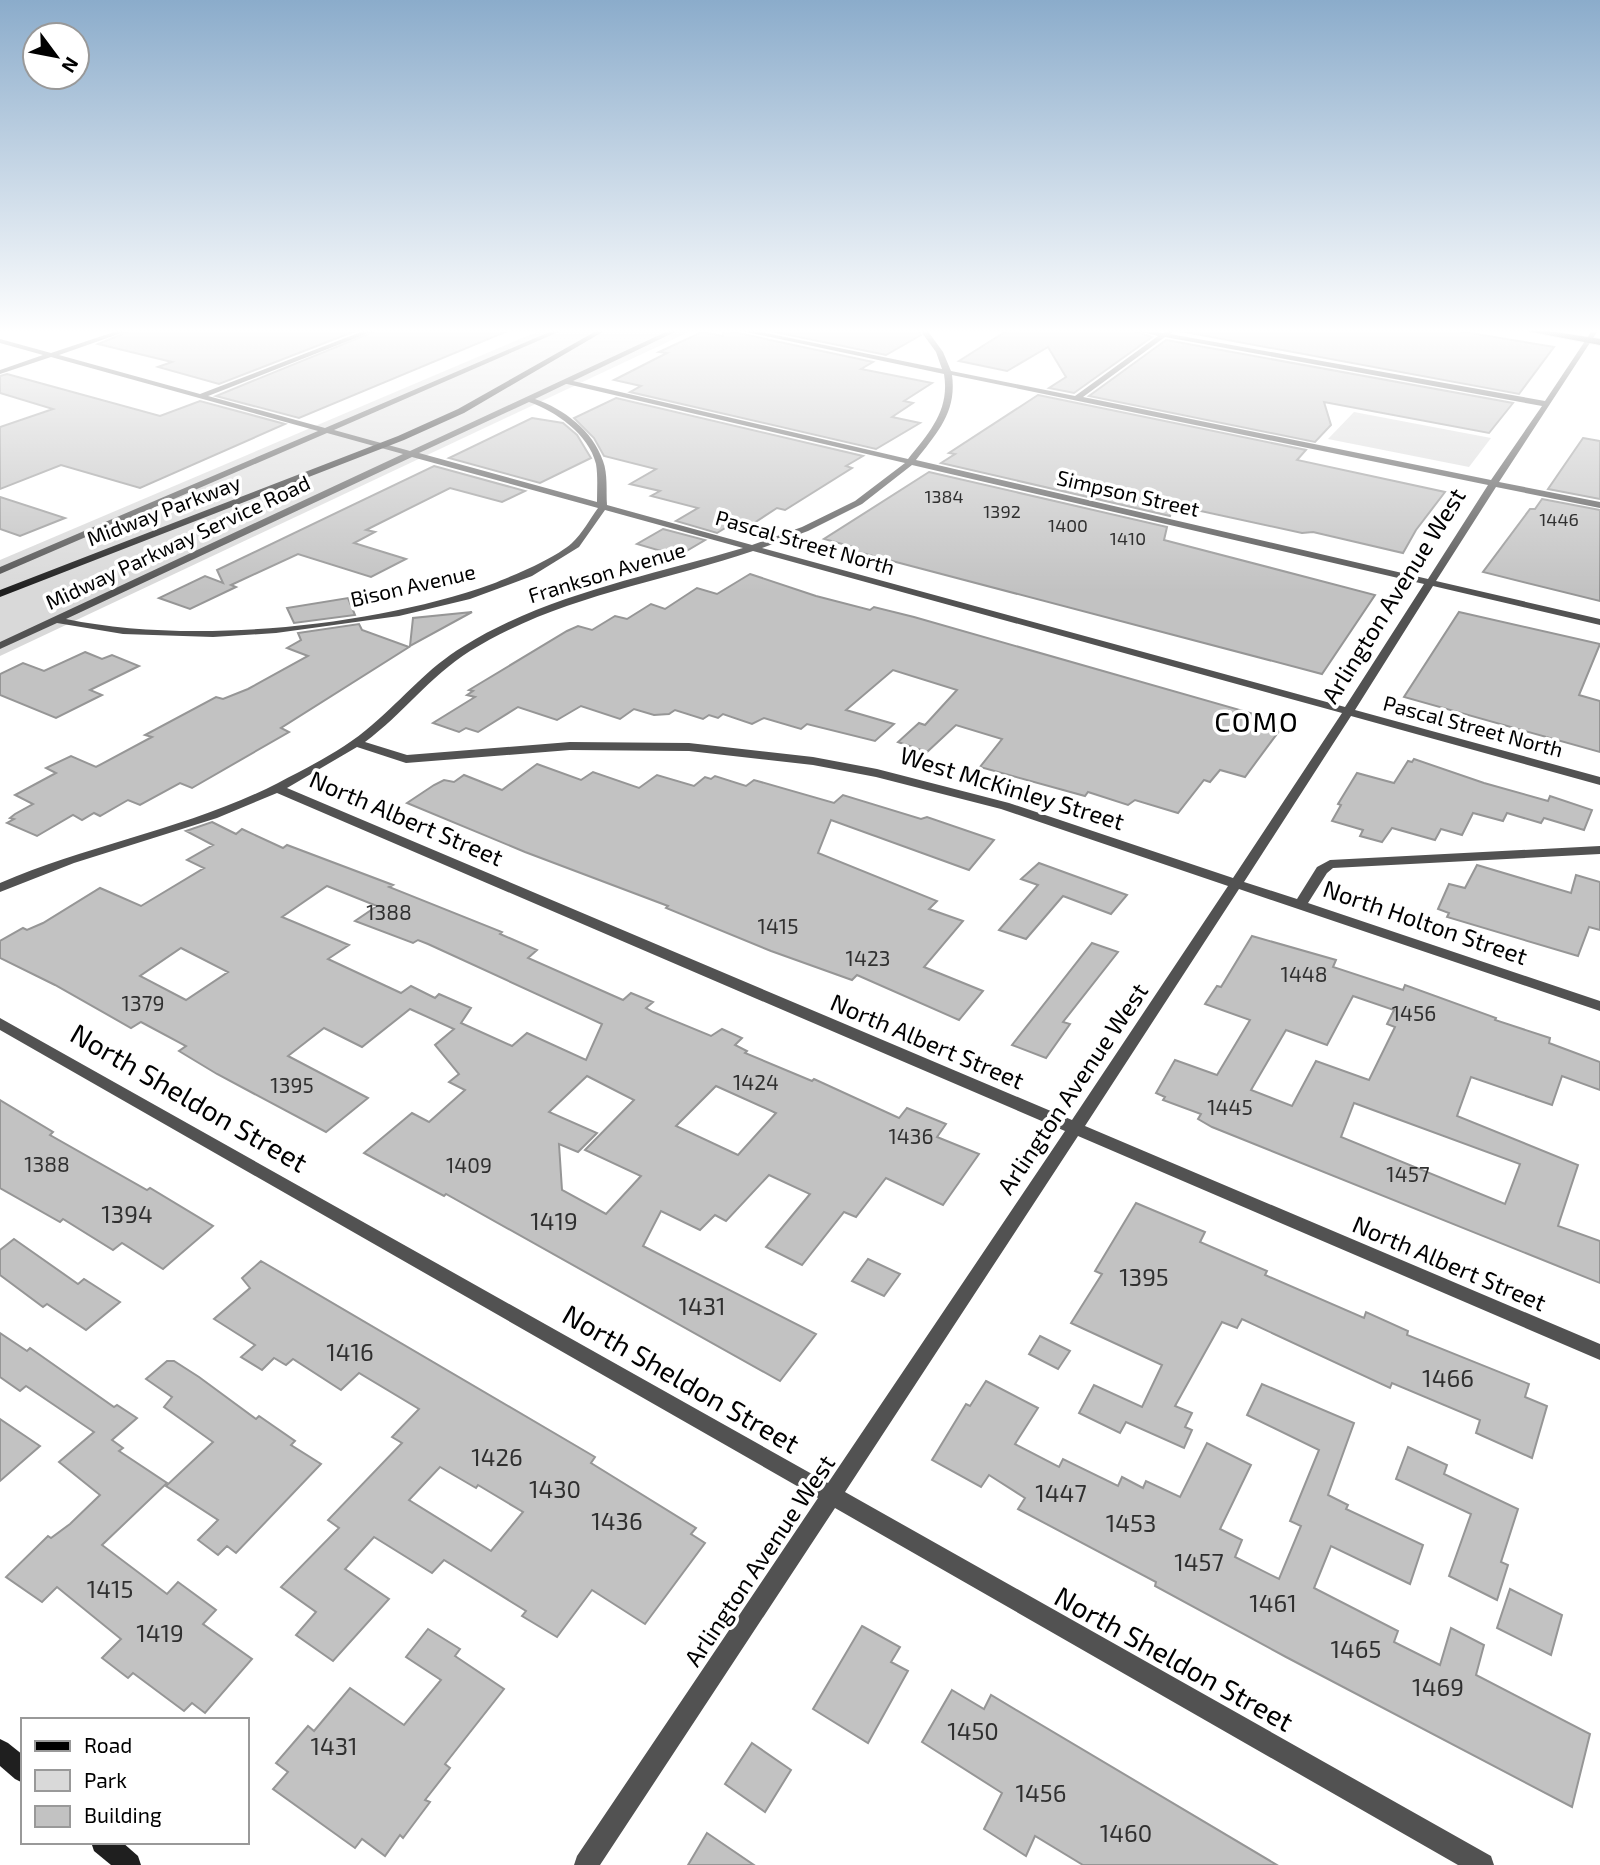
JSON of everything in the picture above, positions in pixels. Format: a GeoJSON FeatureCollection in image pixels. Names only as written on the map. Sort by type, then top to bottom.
{"type":"FeatureCollection","features":[{"type":"Feature","properties":{"kind":"street","name":"Pascal Street North"},"geometry":{"type":"LineString","coordinates":[[273,417],[1600,781]]}},
{"type":"Feature","properties":{"kind":"street","name":"Midway Parkway Service Road"},"geometry":{"type":"LineString","coordinates":[[0,571],[358,417]]}},
{"type":"Feature","properties":{"kind":"street","name":"Midway Parkway"},"geometry":{"type":"LineString","coordinates":[[0,594],[135,539],[382,447],[448,417]]}},
{"type":"Feature","properties":{"kind":"street","name":"Midway Parkway Service Road"},"geometry":{"type":"LineString","coordinates":[[0,646],[489,417]]}},
{"type":"Feature","properties":{"kind":"street"},"geometry":{"type":"LineString","coordinates":[[565,417],[593,448],[605,480],[605,508]]}},
{"type":"Feature","properties":{"kind":"street","name":"Simpson Street"},"geometry":{"type":"LineString","coordinates":[[720,417],[1600,622]]}},
{"type":"Feature","properties":{"kind":"street","name":"Frankson Avenue"},"geometry":{"type":"LineString","coordinates":[[0,888],[78,857],[212,814],[277,788],[356,743],[440,667],[516,622],[575,598],[683,570],[750,548],[849,507],[890,481],[933,436],[944,417]]}},
{"type":"Feature","properties":{"kind":"street"},"geometry":{"type":"LineString","coordinates":[[1164,417],[1600,505]]}},
{"type":"Feature","properties":{"kind":"street","name":"Arlington Avenue West"},"geometry":{"type":"LineString","coordinates":[[586,1865],[1349,712],[1429,582],[1537,417]]}},
{"type":"Feature","properties":{"kind":"street","name":"Bison Avenue"},"geometry":{"type":"LineString","coordinates":[[57,620],[145,632],[235,633],[319,625],[403,611],[477,591],[547,567],[583,541],[605,508]]}},
{"type":"Feature","properties":{"kind":"street","name":"West McKinley Street"},"geometry":{"type":"LineString","coordinates":[[356,743],[407,759],[521,749],[616,746],[689,747],[813,761],[877,773],[1005,806],[1235,884]]}},
{"type":"Feature","properties":{"kind":"street","name":"North Albert Street"},"geometry":{"type":"LineString","coordinates":[[277,788],[1600,1352]]}},
{"type":"Feature","properties":{"kind":"street"},"geometry":{"type":"LineString","coordinates":[[1300,905],[1322,870],[1330,864],[1600,850]]}},
{"type":"Feature","properties":{"kind":"street","name":"North Holton Street"},"geometry":{"type":"LineString","coordinates":[[1235,884],[1600,1006]]}},
{"type":"Feature","properties":{"kind":"street","name":"North Sheldon Street"},"geometry":{"type":"LineString","coordinates":[[0,1023],[1482,1865]]}},
{"type":"Feature","properties":{"kind":"street"},"geometry":{"type":"LineString","coordinates":[[0,1751],[21,1769]]}},
{"type":"Feature","properties":{"kind":"street"},"geometry":{"type":"LineString","coordinates":[[105,1844],[128,1865]]}},
{"type":"Feature","properties":{"kind":"green space"},"geometry":{"type":"Polygon","coordinates":[[[336,417],[508,417],[0,656],[0,560],[336,417]]]}},
{"type":"Feature","properties":{"kind":"green space"},"geometry":{"type":"Polygon","coordinates":[[[1349,417],[1381,417],[1491,438],[1469,467],[1328,439],[1349,417]]]}},
{"type":"Feature","properties":{"kind":"building"},"geometry":{"type":"Polygon","coordinates":[[[29,417],[259,417],[285,424],[140,488],[61,465],[0,489],[0,427],[29,417]]]}},
{"type":"Feature","properties":{"kind":"building"},"geometry":{"type":"Polygon","coordinates":[[[697,417],[863,456],[846,466],[852,468],[785,510],[777,508],[754,523],[740,519],[717,533],[676,521],[698,508],[651,496],[660,491],[630,484],[656,469],[604,456],[594,438],[574,418],[697,417]]]}},
{"type":"Feature","properties":{"kind":"building"},"geometry":{"type":"Polygon","coordinates":[[[738,417],[892,417],[920,423],[876,449],[738,417]]]}},
{"type":"Feature","properties":{"kind":"building"},"geometry":{"type":"Polygon","coordinates":[[[1004,417],[1145,417],[1306,450],[1297,460],[1445,492],[1416,530],[1403,553],[1313,532],[1302,533],[1173,505],[1170,516],[941,463],[955,454],[949,453],[1004,417]]]}},
{"type":"Feature","properties":{"kind":"building"},"geometry":{"type":"Polygon","coordinates":[[[1192,417],[1329,417],[1331,425],[1315,442],[1192,417]]]}},
{"type":"Feature","properties":{"kind":"building"},"geometry":{"type":"Polygon","coordinates":[[[1404,417],[1502,417],[1489,433],[1404,417]]]}},
{"type":"Feature","properties":{"kind":"building"},"geometry":{"type":"Polygon","coordinates":[[[532,418],[563,423],[577,435],[591,458],[540,483],[449,458],[532,418]]]}},
{"type":"Feature","properties":{"kind":"building"},"geometry":{"type":"Polygon","coordinates":[[[1583,438],[1600,441],[1600,499],[1548,489],[1583,438]]]}},
{"type":"Feature","properties":{"kind":"building"},"geometry":{"type":"Polygon","coordinates":[[[434,466],[525,491],[502,502],[450,488],[366,530],[375,532],[354,543],[406,559],[371,577],[298,554],[231,585],[236,587],[190,609],[159,598],[205,576],[223,583],[217,570],[434,466]]]}},
{"type":"Feature","properties":{"kind":"building"},"geometry":{"type":"Polygon","coordinates":[[[929,472],[1167,527],[1164,540],[1375,595],[1322,674],[854,551],[857,548],[824,539],[929,472]]]}},
{"type":"Feature","properties":{"kind":"building"},"geometry":{"type":"Polygon","coordinates":[[[0,497],[65,518],[20,536],[0,529],[0,497]]]}},
{"type":"Feature","properties":{"kind":"building"},"geometry":{"type":"Polygon","coordinates":[[[1542,499],[1600,510],[1600,601],[1483,572],[1530,509],[1535,509],[1542,499]]]}},
{"type":"Feature","properties":{"kind":"building"},"geometry":{"type":"Polygon","coordinates":[[[663,529],[705,540],[678,556],[637,544],[663,529]]]}},
{"type":"Feature","properties":{"kind":"building"},"geometry":{"type":"Polygon","coordinates":[[[750,574],[816,596],[870,610],[874,607],[914,617],[1285,723],[1245,777],[1220,770],[1210,782],[1204,780],[1178,813],[1135,800],[1128,805],[1088,792],[1085,796],[980,767],[1002,739],[956,725],[927,752],[898,742],[919,723],[925,725],[957,690],[893,670],[846,710],[894,724],[875,741],[807,724],[801,729],[764,718],[752,724],[723,714],[718,718],[709,715],[703,719],[675,710],[669,714],[654,715],[634,709],[620,719],[581,706],[557,720],[518,707],[478,732],[466,728],[459,732],[433,723],[475,697],[467,695],[473,691],[469,690],[567,631],[578,626],[592,630],[615,616],[627,619],[651,604],[665,609],[697,588],[717,594],[750,574]]]}},
{"type":"Feature","properties":{"kind":"building"},"geometry":{"type":"Polygon","coordinates":[[[348,598],[355,615],[294,623],[287,608],[348,598]]]}},
{"type":"Feature","properties":{"kind":"building"},"geometry":{"type":"Polygon","coordinates":[[[472,612],[410,646],[413,618],[472,612]]]}},
{"type":"Feature","properties":{"kind":"building"},"geometry":{"type":"Polygon","coordinates":[[[1459,612],[1600,644],[1579,695],[1600,701],[1600,752],[1404,697],[1459,612]]]}},
{"type":"Feature","properties":{"kind":"building"},"geometry":{"type":"Polygon","coordinates":[[[359,624],[362,630],[409,647],[281,728],[289,732],[192,788],[180,783],[140,805],[128,800],[100,816],[94,813],[82,820],[73,815],[37,836],[7,823],[14,819],[10,818],[15,814],[33,804],[15,795],[56,773],[46,768],[71,756],[96,767],[152,737],[145,735],[216,697],[223,699],[248,689],[308,656],[287,648],[301,640],[298,633],[359,624]]]}},
{"type":"Feature","properties":{"kind":"building"},"geometry":{"type":"Polygon","coordinates":[[[85,652],[102,659],[112,655],[139,666],[90,690],[102,695],[56,718],[0,695],[0,674],[23,663],[44,671],[85,652]]]}},
{"type":"Feature","properties":{"kind":"building"},"geometry":{"type":"Polygon","coordinates":[[[1414,759],[1484,783],[1548,801],[1550,796],[1592,810],[1584,830],[1544,818],[1541,823],[1507,813],[1503,821],[1473,813],[1462,835],[1441,829],[1435,840],[1392,828],[1382,842],[1360,836],[1363,830],[1332,821],[1341,805],[1338,804],[1357,773],[1394,783],[1408,761],[1412,762],[1414,759]]]}},
{"type":"Feature","properties":{"kind":"building"},"geometry":{"type":"Polygon","coordinates":[[[537,764],[581,780],[593,772],[639,788],[657,775],[694,786],[705,777],[711,779],[715,776],[746,786],[754,780],[834,803],[843,795],[921,819],[927,817],[994,840],[969,870],[831,820],[818,853],[937,901],[929,909],[963,921],[924,967],[983,991],[959,1020],[857,975],[852,980],[771,951],[666,908],[668,906],[525,852],[407,803],[444,780],[454,782],[464,775],[502,790],[537,764]]]}},
{"type":"Feature","properties":{"kind":"building"},"geometry":{"type":"Polygon","coordinates":[[[212,822],[236,834],[242,829],[283,848],[287,845],[393,885],[389,887],[502,932],[500,934],[537,950],[528,958],[623,1000],[631,993],[653,1002],[646,1008],[653,1012],[711,1036],[722,1029],[742,1038],[735,1045],[747,1051],[745,1053],[812,1081],[814,1079],[899,1118],[907,1108],[946,1124],[937,1137],[979,1154],[943,1205],[886,1178],[856,1217],[844,1212],[802,1265],[766,1247],[810,1194],[769,1175],[726,1221],[715,1215],[700,1230],[661,1211],[643,1246],[816,1334],[780,1381],[446,1194],[444,1196],[364,1153],[412,1113],[429,1122],[465,1090],[449,1082],[459,1074],[435,1045],[454,1029],[410,1009],[362,1047],[324,1028],[288,1056],[368,1098],[326,1132],[179,1051],[186,1046],[141,1022],[131,1028],[55,985],[0,958],[0,941],[23,928],[27,930],[43,923],[100,888],[141,906],[204,868],[187,860],[213,845],[186,831],[212,822]],[[327,886],[282,917],[349,945],[328,959],[401,993],[411,986],[435,998],[439,994],[471,1008],[461,1023],[512,1046],[527,1033],[586,1060],[602,1024],[428,944],[418,940],[413,943],[355,921],[377,906],[327,886]],[[181,948],[140,976],[186,1000],[228,972],[181,948]],[[587,1076],[549,1112],[597,1133],[578,1152],[559,1144],[562,1190],[606,1214],[641,1176],[585,1150],[634,1100],[587,1076]],[[716,1086],[676,1126],[738,1155],[776,1113],[716,1086]]]}},
{"type":"Feature","properties":{"kind":"building"},"geometry":{"type":"Polygon","coordinates":[[[1039,863],[1127,895],[1111,914],[1063,896],[1026,939],[999,930],[1038,885],[1021,879],[1039,863]]]}},
{"type":"Feature","properties":{"kind":"building"},"geometry":{"type":"Polygon","coordinates":[[[1477,865],[1571,893],[1576,875],[1600,882],[1600,930],[1589,927],[1578,956],[1447,917],[1449,913],[1438,909],[1449,884],[1465,888],[1477,865]]]}},
{"type":"Feature","properties":{"kind":"building"},"geometry":{"type":"Polygon","coordinates":[[[1252,936],[1336,960],[1333,967],[1403,990],[1405,985],[1550,1038],[1549,1043],[1600,1062],[1600,1090],[1562,1076],[1552,1105],[1471,1077],[1457,1116],[1578,1165],[1558,1226],[1600,1241],[1600,1283],[1212,1127],[1198,1119],[1201,1114],[1163,1100],[1165,1097],[1156,1093],[1175,1060],[1217,1075],[1250,1020],[1205,1004],[1217,986],[1221,987],[1252,936]],[[1353,996],[1327,1045],[1286,1030],[1251,1090],[1292,1106],[1316,1061],[1369,1080],[1395,1027],[1387,1024],[1394,1010],[1353,996]],[[1354,1103],[1341,1137],[1505,1204],[1520,1164],[1354,1103]]]}},
{"type":"Feature","properties":{"kind":"building"},"geometry":{"type":"Polygon","coordinates":[[[1092,943],[1118,952],[1063,1022],[1070,1024],[1046,1058],[1012,1045],[1092,943]]]}},
{"type":"Feature","properties":{"kind":"building"},"geometry":{"type":"Polygon","coordinates":[[[0,1100],[53,1132],[50,1135],[147,1190],[150,1188],[213,1226],[163,1269],[122,1243],[113,1250],[63,1219],[60,1222],[0,1188],[0,1100]]]}},
{"type":"Feature","properties":{"kind":"building"},"geometry":{"type":"Polygon","coordinates":[[[1136,1203],[1205,1232],[1200,1242],[1267,1271],[1265,1275],[1364,1318],[1366,1312],[1408,1331],[1407,1335],[1529,1384],[1525,1397],[1547,1406],[1532,1458],[1476,1433],[1480,1420],[1392,1383],[1390,1388],[1242,1319],[1237,1328],[1222,1322],[1175,1406],[1192,1413],[1185,1427],[1192,1430],[1184,1448],[1126,1422],[1120,1433],[1079,1413],[1094,1385],[1142,1407],[1162,1365],[1071,1323],[1102,1274],[1095,1271],[1136,1203]]]}},
{"type":"Feature","properties":{"kind":"building"},"geometry":{"type":"Polygon","coordinates":[[[14,1239],[78,1284],[84,1279],[120,1302],[86,1330],[47,1304],[43,1307],[0,1275],[0,1250],[14,1239]]]}},
{"type":"Feature","properties":{"kind":"building"},"geometry":{"type":"Polygon","coordinates":[[[868,1259],[900,1274],[884,1296],[852,1281],[868,1259]]]}},
{"type":"Feature","properties":{"kind":"building"},"geometry":{"type":"Polygon","coordinates":[[[261,1261],[595,1457],[591,1463],[696,1528],[691,1534],[705,1543],[645,1624],[592,1590],[557,1637],[522,1616],[526,1611],[444,1560],[432,1573],[374,1537],[345,1569],[389,1599],[333,1661],[296,1635],[316,1612],[281,1587],[339,1528],[328,1520],[402,1443],[392,1437],[419,1409],[359,1373],[341,1390],[293,1359],[286,1365],[274,1358],[262,1370],[241,1357],[255,1345],[214,1319],[250,1288],[242,1278],[261,1261]],[[440,1467],[409,1500],[491,1551],[523,1512],[478,1485],[476,1488],[440,1467]]]}},
{"type":"Feature","properties":{"kind":"building"},"geometry":{"type":"Polygon","coordinates":[[[0,1333],[27,1351],[30,1348],[114,1407],[117,1405],[137,1418],[112,1440],[123,1448],[119,1451],[167,1483],[102,1545],[167,1594],[178,1582],[216,1610],[203,1624],[252,1659],[205,1713],[192,1703],[184,1711],[133,1673],[128,1678],[102,1658],[121,1639],[57,1587],[42,1602],[6,1577],[48,1536],[51,1538],[70,1524],[100,1495],[59,1462],[94,1432],[26,1386],[20,1391],[0,1377],[0,1333]]]}},
{"type":"Feature","properties":{"kind":"building"},"geometry":{"type":"Polygon","coordinates":[[[1040,1336],[1070,1351],[1058,1369],[1029,1354],[1040,1336]]]}},
{"type":"Feature","properties":{"kind":"building"},"geometry":{"type":"Polygon","coordinates":[[[167,1361],[174,1361],[199,1377],[256,1419],[259,1416],[295,1441],[291,1445],[321,1464],[236,1553],[227,1546],[218,1555],[198,1540],[218,1520],[166,1486],[213,1442],[164,1407],[172,1397],[146,1379],[167,1361]]]}},
{"type":"Feature","properties":{"kind":"building"},"geometry":{"type":"Polygon","coordinates":[[[986,1381],[1038,1408],[1015,1444],[1059,1467],[1063,1459],[1118,1486],[1122,1477],[1143,1488],[1146,1481],[1180,1497],[1207,1443],[1251,1465],[1220,1529],[1242,1540],[1235,1557],[1279,1579],[1301,1526],[1290,1521],[1319,1450],[1247,1415],[1262,1384],[1354,1423],[1328,1495],[1348,1505],[1346,1509],[1423,1545],[1410,1584],[1331,1546],[1314,1588],[1398,1631],[1394,1642],[1440,1665],[1451,1628],[1484,1645],[1476,1675],[1590,1734],[1572,1807],[1286,1657],[1155,1586],[1156,1582],[1018,1509],[1025,1498],[989,1475],[981,1487],[932,1460],[966,1404],[970,1406],[986,1381]]]}},
{"type":"Feature","properties":{"kind":"building"},"geometry":{"type":"Polygon","coordinates":[[[0,1419],[40,1446],[0,1481],[0,1419]]]}},
{"type":"Feature","properties":{"kind":"building"},"geometry":{"type":"Polygon","coordinates":[[[1408,1447],[1447,1465],[1444,1474],[1518,1509],[1501,1562],[1508,1565],[1497,1600],[1449,1576],[1471,1514],[1396,1479],[1408,1447]]]}},
{"type":"Feature","properties":{"kind":"building"},"geometry":{"type":"Polygon","coordinates":[[[1510,1589],[1562,1615],[1551,1655],[1497,1628],[1510,1589]]]}},
{"type":"Feature","properties":{"kind":"building"},"geometry":{"type":"Polygon","coordinates":[[[862,1626],[900,1647],[891,1662],[908,1671],[868,1743],[813,1709],[862,1626]]]}},
{"type":"Feature","properties":{"kind":"building"},"geometry":{"type":"Polygon","coordinates":[[[428,1629],[460,1649],[455,1656],[504,1689],[445,1764],[450,1768],[425,1800],[430,1802],[403,1838],[400,1835],[385,1856],[362,1839],[355,1848],[273,1789],[288,1772],[276,1763],[308,1726],[314,1731],[350,1688],[404,1725],[441,1680],[406,1657],[428,1629]]]}},
{"type":"Feature","properties":{"kind":"building"},"geometry":{"type":"Polygon","coordinates":[[[952,1690],[984,1709],[991,1695],[1277,1865],[1083,1865],[1035,1836],[1026,1856],[984,1829],[1002,1793],[922,1742],[952,1690]]]}},
{"type":"Feature","properties":{"kind":"building"},"geometry":{"type":"Polygon","coordinates":[[[752,1743],[791,1770],[765,1812],[725,1784],[752,1743]]]}},
{"type":"Feature","properties":{"kind":"building"},"geometry":{"type":"Polygon","coordinates":[[[707,1833],[754,1865],[688,1865],[707,1833]]]}},
{"type":"Feature","properties":{"kind":"district","name":"COMO"},"geometry":{"type":"Point","coordinates":[1257,722]}}]}
